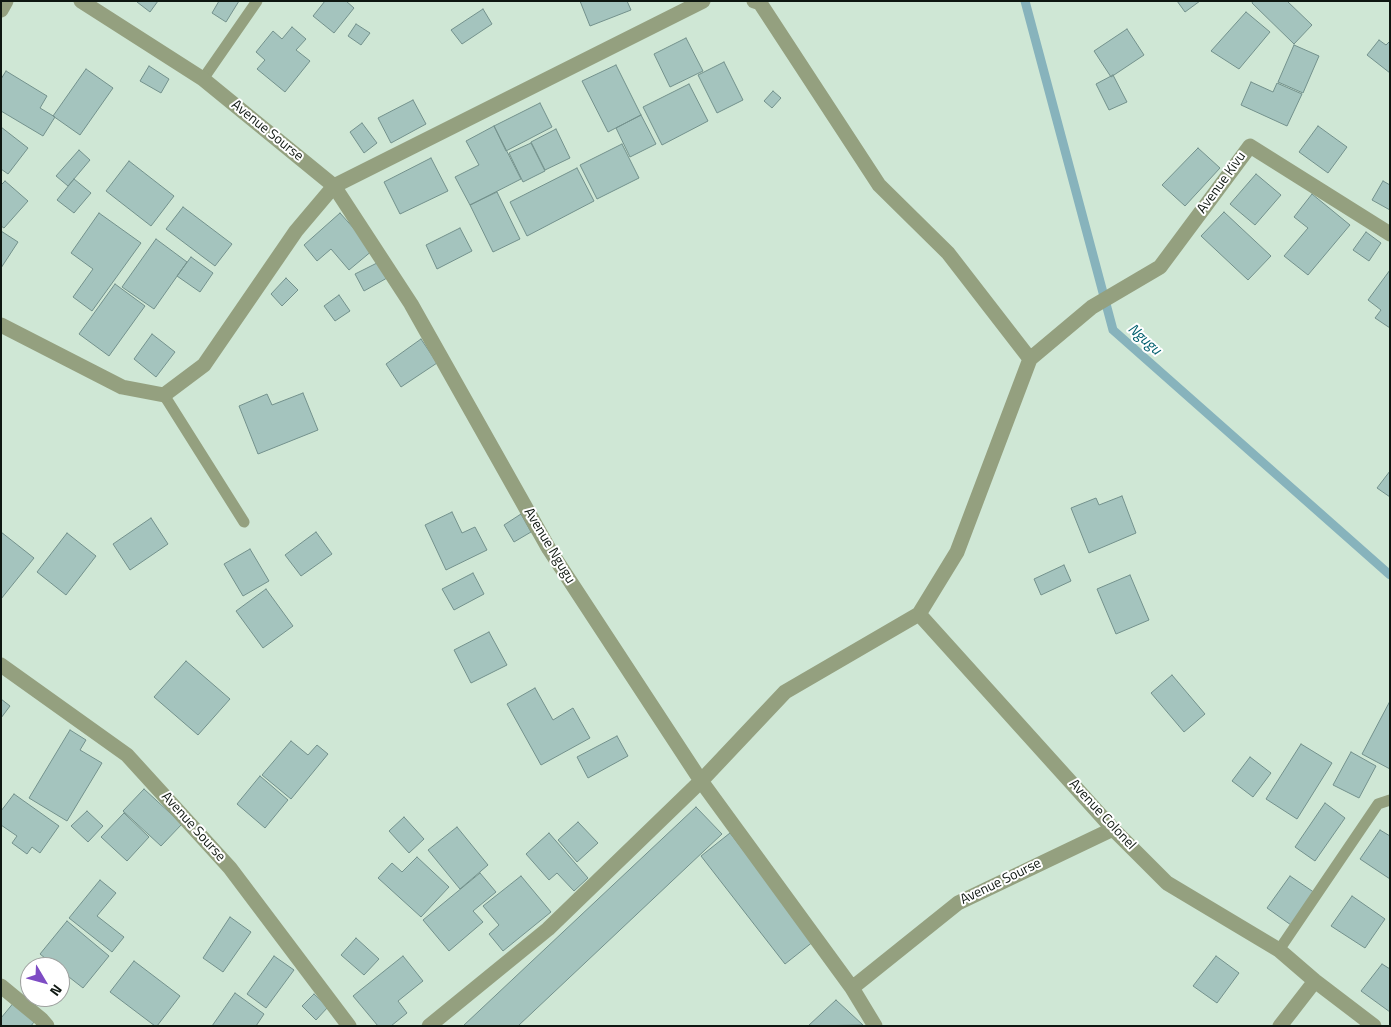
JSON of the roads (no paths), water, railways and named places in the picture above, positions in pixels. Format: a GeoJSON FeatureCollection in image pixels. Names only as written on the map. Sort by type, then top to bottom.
{"type":"FeatureCollection","features":[{"type":"Feature","properties":{"kind":"street"},"geometry":{"type":"LineString","coordinates":[[1,10],[6,1]]}},
{"type":"Feature","properties":{"kind":"street","name":"Avenue Sourse"},"geometry":{"type":"LineString","coordinates":[[81,1],[203,79],[334,186],[411,304]]}},
{"type":"Feature","properties":{"kind":"street"},"geometry":{"type":"LineString","coordinates":[[1,325],[122,387],[164,395],[204,366],[296,231],[334,186],[703,1]]}},
{"type":"Feature","properties":{"kind":"street"},"geometry":{"type":"LineString","coordinates":[[429,1026],[548,929],[700,781],[786,692],[919,614],[957,552],[1030,359],[948,253],[879,185],[760,3],[754,1]]}},
{"type":"Feature","properties":{"kind":"street","name":"Avenue Kivu"},"geometry":{"type":"LineString","coordinates":[[1030,359],[1092,307],[1160,267],[1250,146],[1390,234]]}},
{"type":"Feature","properties":{"kind":"street","name":"Avenue Ngugu"},"geometry":{"type":"LineString","coordinates":[[411,304],[549,549],[700,781],[852,988],[875,1026]]}},
{"type":"Feature","properties":{"kind":"street","name":"Avenue Colonel"},"geometry":{"type":"LineString","coordinates":[[919,614],[1114,828],[1167,883],[1279,950],[1314,981],[1374,1026]]}},
{"type":"Feature","properties":{"kind":"street","name":"Avenue Sourse"},"geometry":{"type":"LineString","coordinates":[[1,665],[127,755],[230,868],[349,1026]]}},
{"type":"Feature","properties":{"kind":"street","name":"Avenue Sourse"},"geometry":{"type":"LineString","coordinates":[[852,988],[958,903],[1114,828]]}},
{"type":"Feature","properties":{"kind":"street"},"geometry":{"type":"LineString","coordinates":[[1280,1026],[1314,981]]}},
{"type":"Feature","properties":{"kind":"street"},"geometry":{"type":"LineString","coordinates":[[1,986],[47,1026]]}},
{"type":"Feature","properties":{"kind":"lane"},"geometry":{"type":"LineString","coordinates":[[203,79],[257,1]]}},
{"type":"Feature","properties":{"kind":"lane"},"geometry":{"type":"LineString","coordinates":[[164,395],[244,522]]}},
{"type":"Feature","properties":{"kind":"lane"},"geometry":{"type":"LineString","coordinates":[[1279,950],[1378,804],[1390,800]]}},
{"type":"Feature","properties":{"kind":"waterway","name":"Ngugu"},"geometry":{"type":"LineString","coordinates":[[1025,1],[1113,330],[1390,575]]}}]}
